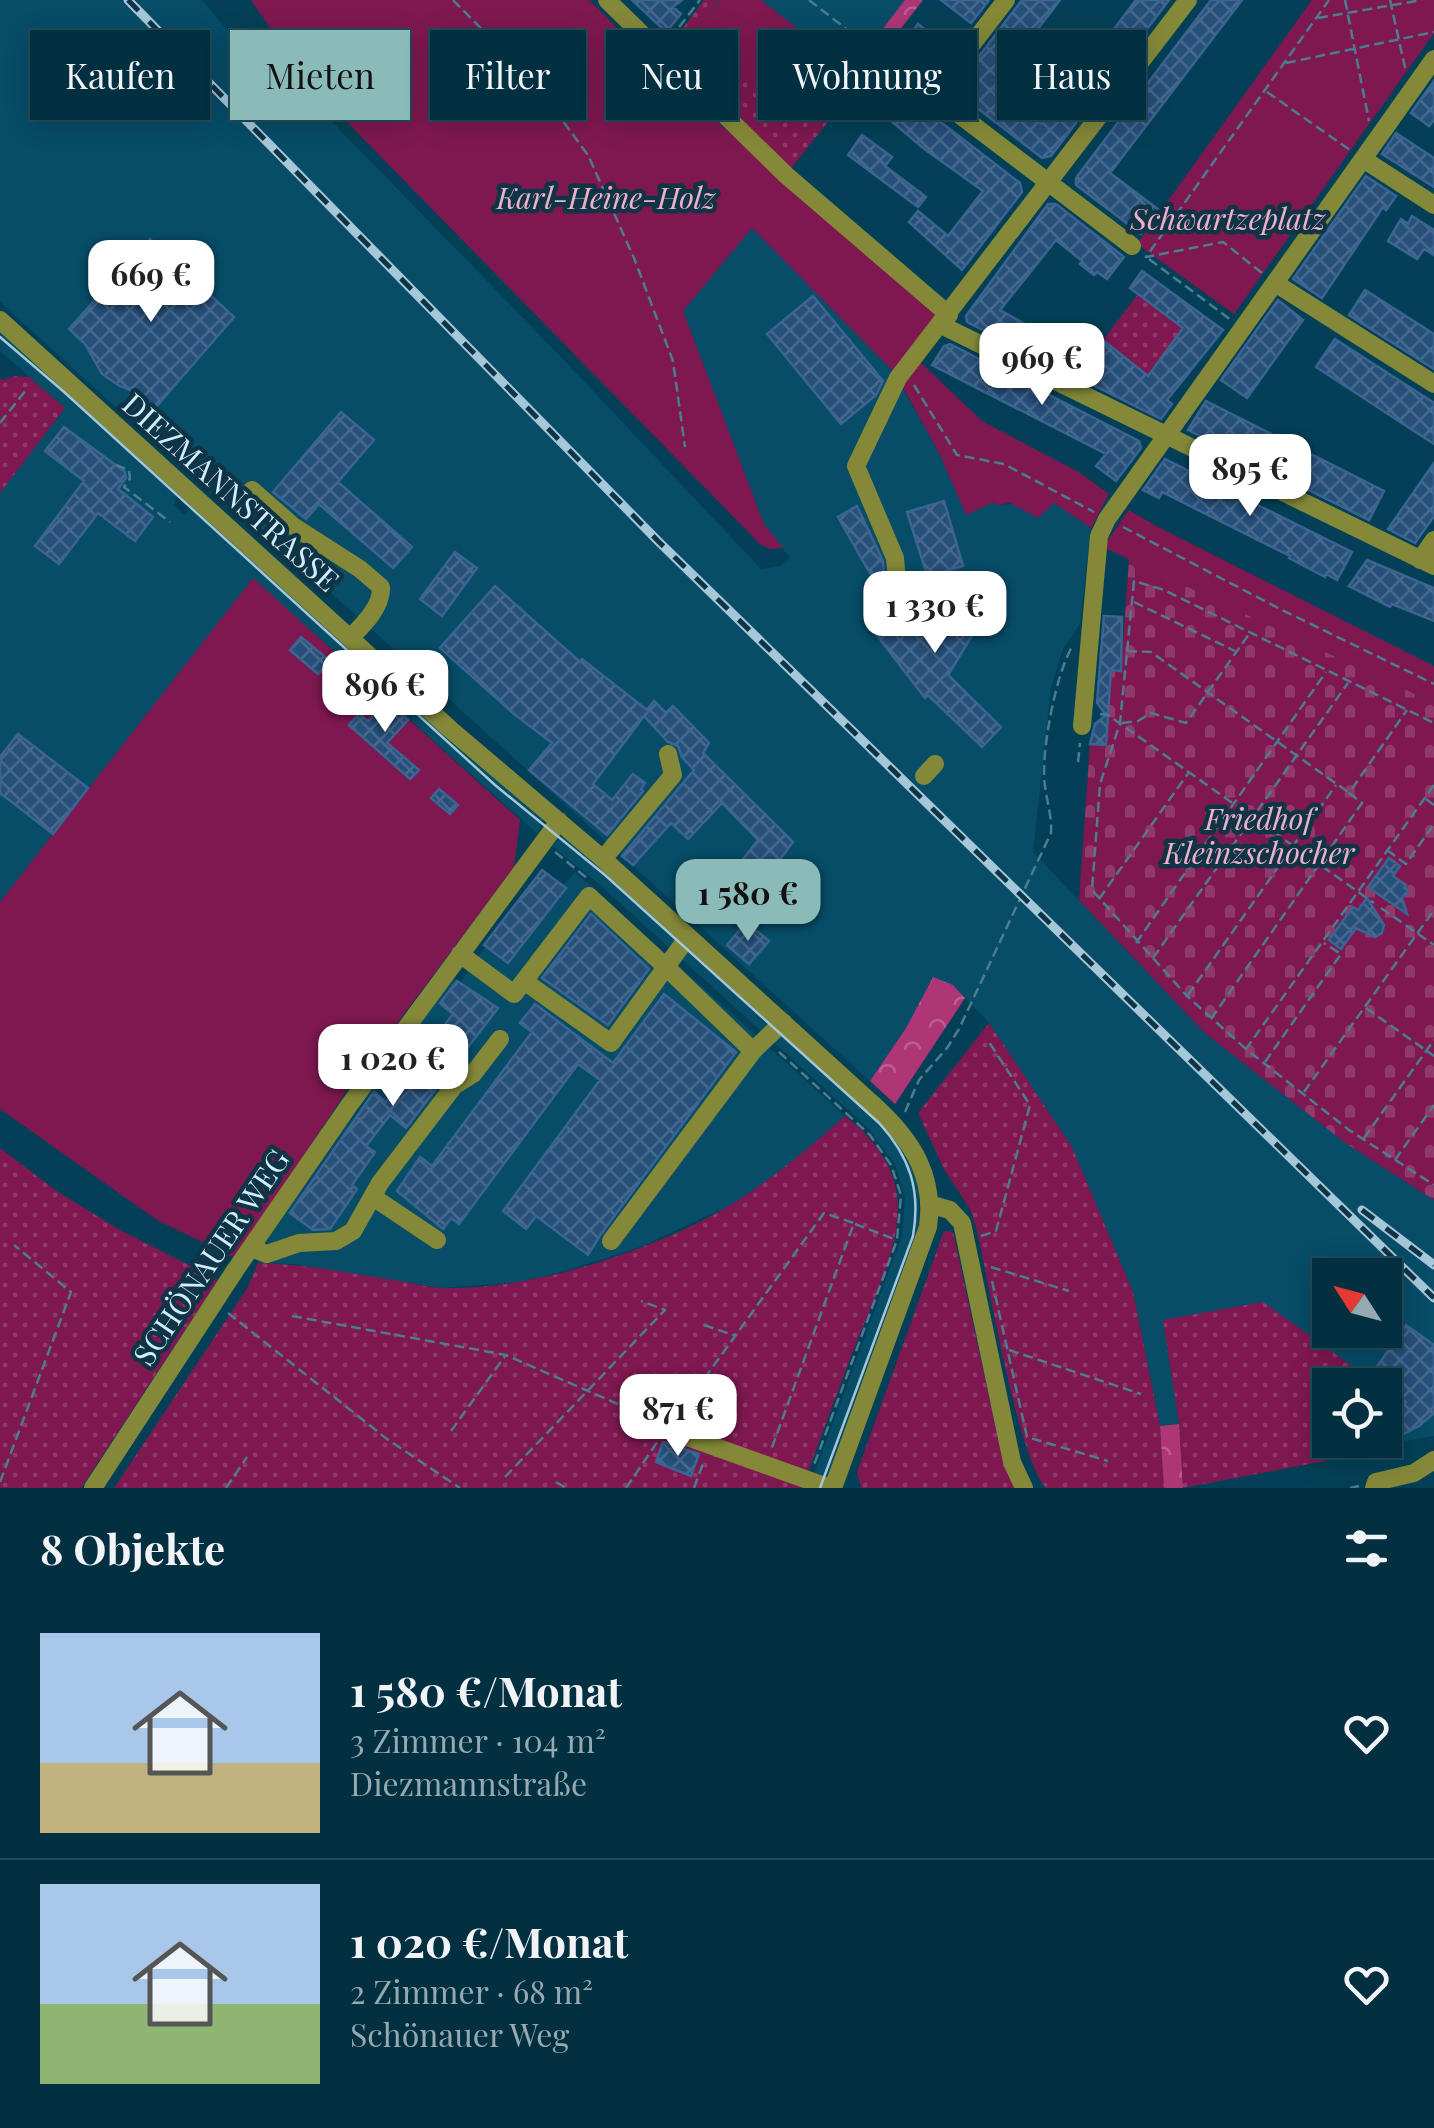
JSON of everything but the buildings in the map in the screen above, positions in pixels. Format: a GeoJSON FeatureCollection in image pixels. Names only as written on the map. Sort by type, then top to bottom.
{"type":"FeatureCollection","features":[{"type":"Feature","properties":{"kind":"street"},"geometry":{"type":"LineString","coordinates":[[607,0],[638,30]]}},
{"type":"Feature","properties":{"kind":"street"},"geometry":{"type":"LineString","coordinates":[[977,38],[1006,0]]}},
{"type":"Feature","properties":{"kind":"street"},"geometry":{"type":"LineString","coordinates":[[967,588],[897,582],[896,558],[856,466],[904,370],[1188,0]]}},
{"type":"Feature","properties":{"kind":"street"},"geometry":{"type":"LineString","coordinates":[[1083,720],[1099,536],[1107,518],[1434,59]]}},
{"type":"Feature","properties":{"kind":"street"},"geometry":{"type":"LineString","coordinates":[[729,120],[945,320],[1164,435],[1427,563],[1434,540]]}},
{"type":"Feature","properties":{"kind":"street"},"geometry":{"type":"LineString","coordinates":[[966,120],[1139,251]]}},
{"type":"Feature","properties":{"kind":"street"},"geometry":{"type":"LineString","coordinates":[[1368,152],[1434,204]]}},
{"type":"Feature","properties":{"kind":"street"},"geometry":{"type":"LineString","coordinates":[[1275,283],[1434,384]]}},
{"type":"Feature","properties":{"kind":"street","name":"DIEZMANNSTRASSE"},"geometry":{"type":"LineString","coordinates":[[0,320],[508,780],[603,859],[906,1136],[921,1163],[930,1204],[920,1253],[832,1488]]}},
{"type":"Feature","properties":{"kind":"street"},"geometry":{"type":"LineString","coordinates":[[252,490],[292,526],[360,570],[380,588],[381,598],[350,638]]}},
{"type":"Feature","properties":{"kind":"street"},"geometry":{"type":"LineString","coordinates":[[603,859],[664,790],[672,775],[668,754]]}},
{"type":"Feature","properties":{"kind":"street","name":"SCHÖNAUER WEG"},"geometry":{"type":"LineString","coordinates":[[93,1488],[350,1104],[560,821]]}},
{"type":"Feature","properties":{"kind":"street"},"geometry":{"type":"LineString","coordinates":[[460,954],[514,994],[589,896],[666,968],[759,1045]]}},
{"type":"Feature","properties":{"kind":"street"},"geometry":{"type":"LineString","coordinates":[[524,981],[611,1043],[688,936]]}},
{"type":"Feature","properties":{"kind":"street"},"geometry":{"type":"LineString","coordinates":[[612,1242],[759,1045],[783,1022]]}},
{"type":"Feature","properties":{"kind":"street"},"geometry":{"type":"LineString","coordinates":[[251,1248],[267,1254],[299,1243],[346,1238],[454,1086],[473,1074],[500,1039]]}},
{"type":"Feature","properties":{"kind":"street"},"geometry":{"type":"LineString","coordinates":[[373,1197],[437,1240]]}},
{"type":"Feature","properties":{"kind":"street"},"geometry":{"type":"LineString","coordinates":[[930,1204],[950,1210],[962,1223],[1012,1462],[1024,1488]]}},
{"type":"Feature","properties":{"kind":"street"},"geometry":{"type":"LineString","coordinates":[[668,1430],[832,1488]]}},
{"type":"Feature","properties":{"kind":"street"},"geometry":{"type":"LineString","coordinates":[[1375,1485],[1414,1473],[1434,1460]]}},
{"type":"Feature","properties":{"kind":"path"},"geometry":{"type":"LineString","coordinates":[[454,0],[532,81],[588,155],[634,258],[672,360],[686,446]]}},
{"type":"Feature","properties":{"kind":"path"},"geometry":{"type":"LineString","coordinates":[[677,30],[700,0]]}},
{"type":"Feature","properties":{"kind":"path"},"geometry":{"type":"LineString","coordinates":[[809,0],[848,30]]}},
{"type":"Feature","properties":{"kind":"path"},"geometry":{"type":"LineString","coordinates":[[1139,251],[1266,91],[1329,0]]}},
{"type":"Feature","properties":{"kind":"path"},"geometry":{"type":"LineString","coordinates":[[1345,0],[1368,152]]}},
{"type":"Feature","properties":{"kind":"path"},"geometry":{"type":"LineString","coordinates":[[1316,18],[1422,0]]}},
{"type":"Feature","properties":{"kind":"path"},"geometry":{"type":"LineString","coordinates":[[1390,3],[1410,92]]}},
{"type":"Feature","properties":{"kind":"path"},"geometry":{"type":"LineString","coordinates":[[1285,63],[1434,32]]}},
{"type":"Feature","properties":{"kind":"path"},"geometry":{"type":"LineString","coordinates":[[1266,91],[1368,152]]}},
{"type":"Feature","properties":{"kind":"path"},"geometry":{"type":"LineString","coordinates":[[1139,251],[1224,242],[1275,283]]}},
{"type":"Feature","properties":{"kind":"path"},"geometry":{"type":"LineString","coordinates":[[1139,251],[1242,329]]}},
{"type":"Feature","properties":{"kind":"path"},"geometry":{"type":"LineString","coordinates":[[904,370],[957,456],[1004,464],[1102,516]]}},
{"type":"Feature","properties":{"kind":"path"},"geometry":{"type":"LineString","coordinates":[[0,423],[26,390]]}},
{"type":"Feature","properties":{"kind":"path"},"geometry":{"type":"LineString","coordinates":[[116,464],[129,470],[130,479],[124,487],[170,522]]}},
{"type":"Feature","properties":{"kind":"path"},"geometry":{"type":"LineString","coordinates":[[1119,524],[1434,684]]}},
{"type":"Feature","properties":{"kind":"path"},"geometry":{"type":"LineString","coordinates":[[1434,723],[1164,590],[1134,581],[1120,723],[1100,784],[1092,890],[1210,1020],[1363,1139],[1434,1185]]}},
{"type":"Feature","properties":{"kind":"path"},"geometry":{"type":"LineString","coordinates":[[1132,601],[1236,652]]}},
{"type":"Feature","properties":{"kind":"path"},"geometry":{"type":"LineString","coordinates":[[905,1112],[919,1080],[958,1030],[1052,834],[1052,814],[1044,782],[1054,691],[1063,662],[1093,615]]}},
{"type":"Feature","properties":{"kind":"path"},"geometry":{"type":"LineString","coordinates":[[1120,723],[1138,721],[1151,713],[1186,723],[1250,633]]}},
{"type":"Feature","properties":{"kind":"path"},"geometry":{"type":"LineString","coordinates":[[1127,651],[1152,652],[1362,803],[1210,1020]]}},
{"type":"Feature","properties":{"kind":"path"},"geometry":{"type":"LineString","coordinates":[[1136,942],[1327,671]]}},
{"type":"Feature","properties":{"kind":"path"},"geometry":{"type":"LineString","coordinates":[[1152,960],[1349,682]]}},
{"type":"Feature","properties":{"kind":"path"},"geometry":{"type":"LineString","coordinates":[[1349,793],[1408,710]]}},
{"type":"Feature","properties":{"kind":"path"},"geometry":{"type":"LineString","coordinates":[[1078,762],[1083,720],[1108,715],[1374,903]]}},
{"type":"Feature","properties":{"kind":"path"},"geometry":{"type":"LineString","coordinates":[[1098,900],[1189,772]]}},
{"type":"Feature","properties":{"kind":"path"},"geometry":{"type":"LineString","coordinates":[[1187,996],[1337,783]]}},
{"type":"Feature","properties":{"kind":"path"},"geometry":{"type":"LineString","coordinates":[[1246,1049],[1434,785]]}},
{"type":"Feature","properties":{"kind":"path"},"geometry":{"type":"LineString","coordinates":[[1424,798],[1434,805]]}},
{"type":"Feature","properties":{"kind":"path"},"geometry":{"type":"LineString","coordinates":[[1387,850],[1406,864],[1434,824]]}},
{"type":"Feature","properties":{"kind":"path"},"geometry":{"type":"LineString","coordinates":[[542,842],[596,886]]}},
{"type":"Feature","properties":{"kind":"path"},"geometry":{"type":"LineString","coordinates":[[1381,908],[1434,945]]}},
{"type":"Feature","properties":{"kind":"path"},"geometry":{"type":"LineString","coordinates":[[1303,1094],[1434,910]]}},
{"type":"Feature","properties":{"kind":"path"},"geometry":{"type":"LineString","coordinates":[[1264,1063],[1341,954],[1322,941]]}},
{"type":"Feature","properties":{"kind":"path"},"geometry":{"type":"LineString","coordinates":[[993,957],[1000,962]]}},
{"type":"Feature","properties":{"kind":"path"},"geometry":{"type":"LineString","coordinates":[[1364,1008],[1434,1056]]}},
{"type":"Feature","properties":{"kind":"path"},"geometry":{"type":"LineString","coordinates":[[966,1240],[996,1232],[1024,1114],[1030,1105],[987,1039]]}},
{"type":"Feature","properties":{"kind":"path"},"geometry":{"type":"LineString","coordinates":[[1363,1139],[1434,1040]]}},
{"type":"Feature","properties":{"kind":"path"},"geometry":{"type":"LineString","coordinates":[[759,1045],[864,1128],[886,1154],[901,1194],[897,1240],[808,1481]]}},
{"type":"Feature","properties":{"kind":"path"},"geometry":{"type":"LineString","coordinates":[[1395,1160],[1434,1105]]}},
{"type":"Feature","properties":{"kind":"path"},"geometry":{"type":"LineString","coordinates":[[626,1488],[824,1213],[897,1240]]}},
{"type":"Feature","properties":{"kind":"path"},"geometry":{"type":"LineString","coordinates":[[765,1466],[854,1223]]}},
{"type":"Feature","properties":{"kind":"path"},"geometry":{"type":"LineString","coordinates":[[0,1482],[71,1292],[14,1245]]}},
{"type":"Feature","properties":{"kind":"path"},"geometry":{"type":"LineString","coordinates":[[1068,1291],[989,1267],[1027,1436],[1108,1460]]}},
{"type":"Feature","properties":{"kind":"path"},"geometry":{"type":"LineString","coordinates":[[505,1477],[665,1310],[641,1301]]}},
{"type":"Feature","properties":{"kind":"path"},"geometry":{"type":"LineString","coordinates":[[214,1303],[387,1439],[460,1488]]}},
{"type":"Feature","properties":{"kind":"path"},"geometry":{"type":"LineString","coordinates":[[292,1316],[506,1354],[668,1430]]}},
{"type":"Feature","properties":{"kind":"path"},"geometry":{"type":"LineString","coordinates":[[704,1325],[736,1336]]}},
{"type":"Feature","properties":{"kind":"path"},"geometry":{"type":"LineString","coordinates":[[1008,1350],[1140,1394]]}},
{"type":"Feature","properties":{"kind":"path"},"geometry":{"type":"LineString","coordinates":[[452,1432],[506,1354]]}},
{"type":"Feature","properties":{"kind":"path"},"geometry":{"type":"LineString","coordinates":[[694,1488],[710,1446]]}},
{"type":"Feature","properties":{"kind":"path"},"geometry":{"type":"LineString","coordinates":[[226,1488],[247,1458]]}},
{"type":"Feature","properties":{"kind":"path"},"geometry":{"type":"LineString","coordinates":[[556,1482],[566,1488]]}},
{"type":"Feature","properties":{"kind":"shaded area"},"geometry":{"type":"Polygon","coordinates":[[[0,0],[202,0],[230,34],[230,120],[330,120],[761,569],[781,566],[790,558],[764,524],[682,311],[752,228],[893,371],[940,455],[966,514],[995,502],[1054,502],[1091,528],[1080,623],[1063,649],[1051,688],[1033,852],[1205,1033],[1344,1142],[1434,1200],[1434,1436],[1402,1442],[1402,1368],[1341,1368],[1163,1320],[1179,1424],[1160,1426],[1133,1292],[1072,1147],[989,1023],[953,985],[932,978],[906,1028],[870,1081],[365,623],[310,575],[277,553],[0,302],[0,0]]]}},
{"type":"Feature","properties":{"kind":"shaded area"},"geometry":{"type":"Polygon","coordinates":[[[719,0],[905,0],[882,30],[758,30],[758,88],[738,72],[738,30],[696,30],[719,0]]]}},
{"type":"Feature","properties":{"kind":"shaded area"},"geometry":{"type":"Polygon","coordinates":[[[798,120],[830,120],[815,139],[798,120]]]}},
{"type":"Feature","properties":{"kind":"shaded area"},"geometry":{"type":"Polygon","coordinates":[[[0,332],[178,493],[174,505],[183,514],[194,508],[542,817],[538,834],[253,579],[0,902],[0,493],[65,408],[0,351],[0,332]]]}},
{"type":"Feature","properties":{"kind":"shaded area"},"geometry":{"type":"Polygon","coordinates":[[[565,836],[883,1122],[900,1141],[918,1181],[920,1223],[825,1488],[809,1488],[902,1236],[905,1198],[895,1164],[868,1128],[551,845],[565,836]]]}},
{"type":"Feature","properties":{"kind":"shaded area"},"geometry":{"type":"Polygon","coordinates":[[[542,870],[563,886],[575,872],[845,1116],[788,1166],[735,1203],[640,1247],[565,1271],[519,1282],[442,1288],[293,1264],[258,1263],[270,1236],[344,1129],[437,1001],[454,979],[460,982],[542,870]]]}},
{"type":"Feature","properties":{"kind":"green space","name":"Karl-Heine-Holz"},"geometry":{"type":"Polygon","coordinates":[[[251,0],[589,0],[620,30],[606,30],[606,120],[715,120],[938,312],[893,371],[752,228],[683,311],[764,524],[783,548],[770,549],[760,544],[345,120],[410,120],[410,30],[272,30],[251,0]]]}},
{"type":"Feature","properties":{"kind":"green space"},"geometry":{"type":"Polygon","coordinates":[[[704,0],[719,0],[696,30],[682,30],[704,0]]]}},
{"type":"Feature","properties":{"kind":"green space"},"geometry":{"type":"Polygon","coordinates":[[[720,0],[761,0],[800,30],[758,30],[758,88],[738,72],[738,30],[696,30],[720,0]]]}},
{"type":"Feature","properties":{"kind":"green space"},"geometry":{"type":"Polygon","coordinates":[[[905,0],[923,0],[900,30],[882,30],[905,0]]]}},
{"type":"Feature","properties":{"kind":"green space","name":"Schwartzeplatz"},"geometry":{"type":"Polygon","coordinates":[[[1312,0],[1434,0],[1434,33],[1234,314],[1137,244],[1312,0]]]}},
{"type":"Feature","properties":{"kind":"green space"},"geometry":{"type":"Polygon","coordinates":[[[738,57],[758,66],[758,120],[829,120],[788,172],[736,120],[738,57]]]}},
{"type":"Feature","properties":{"kind":"green space"},"geometry":{"type":"Polygon","coordinates":[[[1138,294],[1183,328],[1148,376],[1103,340],[1138,294]]]}},
{"type":"Feature","properties":{"kind":"green space"},"geometry":{"type":"Polygon","coordinates":[[[918,360],[982,421],[1080,473],[1109,494],[1091,528],[1054,503],[1038,518],[1010,503],[994,502],[966,515],[940,455],[900,382],[918,360]]]}},
{"type":"Feature","properties":{"kind":"green space"},"geometry":{"type":"Polygon","coordinates":[[[29,377],[65,408],[0,493],[0,378],[29,377]]]}},
{"type":"Feature","properties":{"kind":"green space"},"geometry":{"type":"Polygon","coordinates":[[[1129,510],[1434,666],[1434,703],[1103,547],[1129,510]]]}},
{"type":"Feature","properties":{"kind":"green space","name":"Friedhof Kleinzschocher"},"geometry":{"type":"Polygon","coordinates":[[[1129,559],[1434,703],[1434,1200],[1344,1142],[1205,1033],[1079,900],[1090,744],[1105,745],[1110,685],[1106,670],[1121,670],[1129,559]]]}},
{"type":"Feature","properties":{"kind":"green space"},"geometry":{"type":"Polygon","coordinates":[[[253,578],[520,820],[514,867],[347,1090],[235,1258],[157,1220],[0,1109],[0,902],[253,578]]]}},
{"type":"Feature","properties":{"kind":"green space"},"geometry":{"type":"Polygon","coordinates":[[[933,977],[953,985],[965,998],[895,1104],[870,1081],[906,1028],[933,977]]]}},
{"type":"Feature","properties":{"kind":"green space"},"geometry":{"type":"Polygon","coordinates":[[[989,1023],[1072,1147],[1133,1292],[1160,1426],[1164,1488],[1046,1488],[1035,1470],[1015,1406],[977,1230],[970,1209],[944,1169],[918,1113],[989,1023]]]}},
{"type":"Feature","properties":{"kind":"green space"},"geometry":{"type":"Polygon","coordinates":[[[845,1116],[870,1139],[889,1167],[896,1189],[896,1230],[885,1272],[802,1488],[114,1488],[248,1287],[258,1263],[326,1269],[441,1288],[482,1287],[558,1274],[635,1250],[707,1218],[765,1182],[845,1116]]]}},
{"type":"Feature","properties":{"kind":"green space"},"geometry":{"type":"Polygon","coordinates":[[[0,1148],[58,1192],[120,1230],[218,1280],[81,1488],[0,1488],[0,1148]]]}},
{"type":"Feature","properties":{"kind":"green space"},"geometry":{"type":"Polygon","coordinates":[[[944,1231],[953,1232],[999,1443],[1014,1488],[861,1488],[857,1472],[944,1231]]]}},
{"type":"Feature","properties":{"kind":"green space"},"geometry":{"type":"Polygon","coordinates":[[[1263,1302],[1312,1337],[1312,1348],[1327,1348],[1352,1366],[1312,1368],[1312,1458],[1341,1458],[1183,1488],[1179,1424],[1163,1320],[1263,1302]]]}},
{"type":"Feature","properties":{"kind":"green space"},"geometry":{"type":"Polygon","coordinates":[[[1179,1424],[1183,1488],[1164,1488],[1160,1426],[1179,1424]]]}},
{"type":"Feature","properties":{"kind":"tram line"},"geometry":{"type":"LineString","coordinates":[[0,337],[495,785],[605,875],[890,1136],[911,1175],[915,1204],[913,1236],[820,1488]]}},
{"type":"Feature","properties":{"kind":"railway"},"geometry":{"type":"LineString","coordinates":[[128,0],[658,541],[1434,1298]]}},
{"type":"Feature","properties":{"kind":"railway"},"geometry":{"type":"LineString","coordinates":[[1362,1210],[1434,1265]]}}]}
